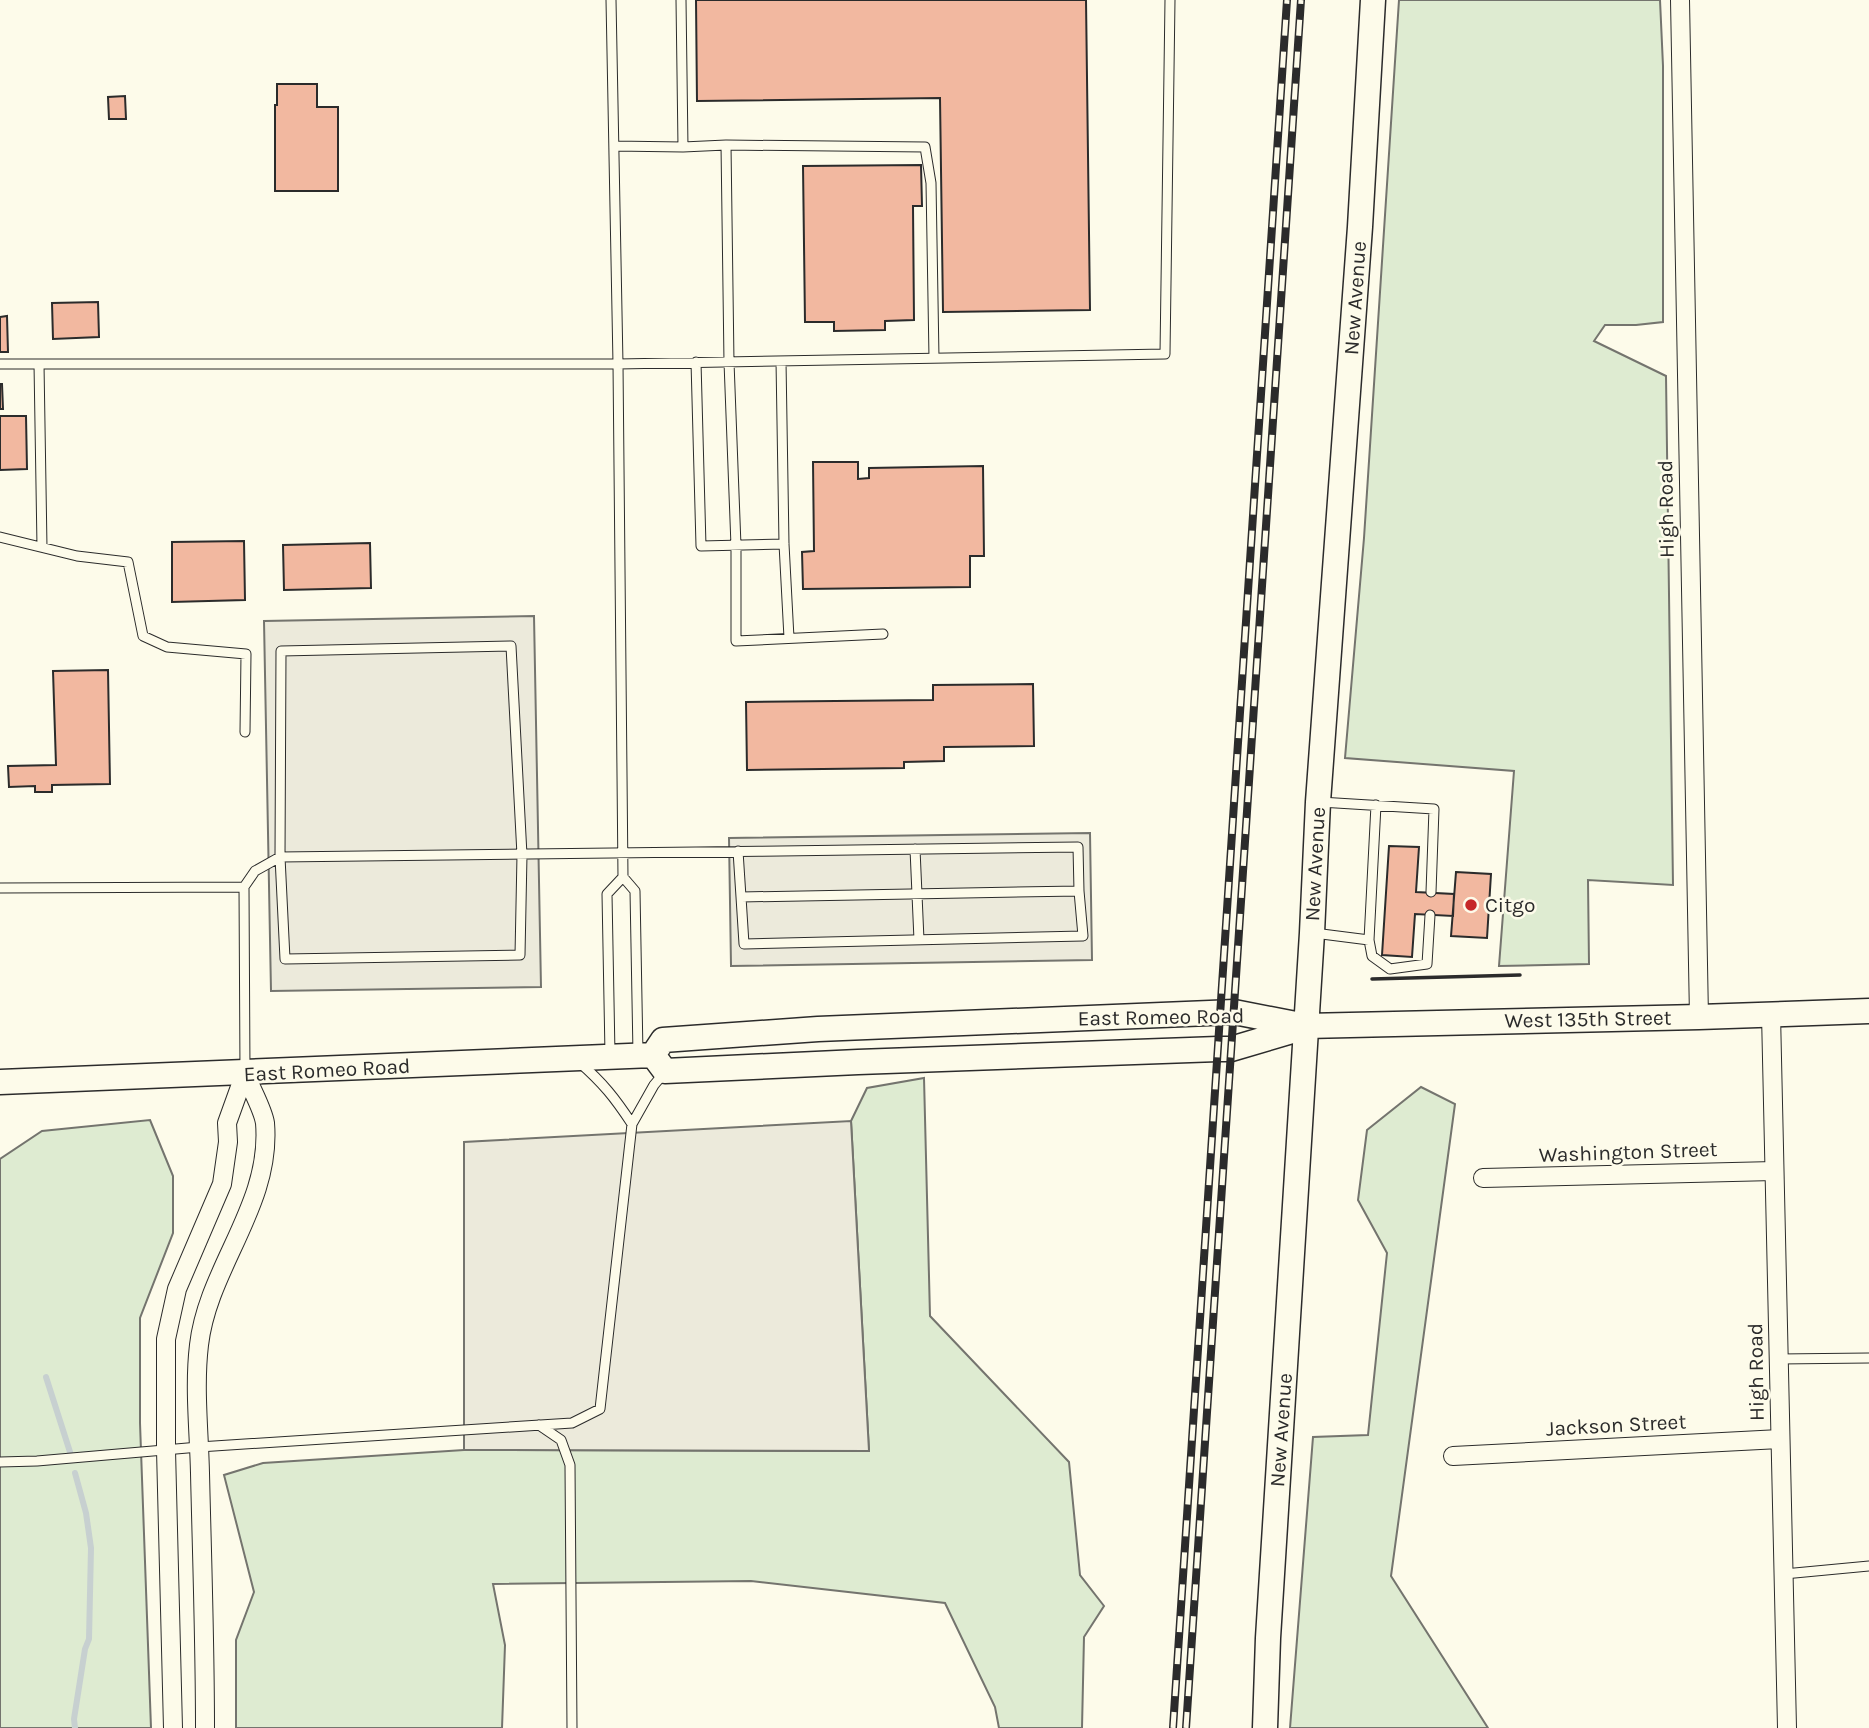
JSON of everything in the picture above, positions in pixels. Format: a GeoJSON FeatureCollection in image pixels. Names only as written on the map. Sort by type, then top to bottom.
{"type":"FeatureCollection","features":[{"type":"Feature","properties":{"kind":"main road","name":"New Avenue"},"geometry":{"type":"LineString","coordinates":[[1265,1728],[1268,1638],[1318,802],[1359,241],[1373,0]]}},
{"type":"Feature","properties":{"kind":"main road","name":"West 135th Street"},"geometry":{"type":"LineString","coordinates":[[1306,1026],[1869,1011]]}},
{"type":"Feature","properties":{"kind":"main road","name":"East Romeo Road"},"geometry":{"type":"LineString","coordinates":[[652,1061],[663,1040],[818,1028],[1234,1012],[1306,1026]]}},
{"type":"Feature","properties":{"kind":"main road","name":"East Romeo Road"},"geometry":{"type":"LineString","coordinates":[[0,1082],[610,1057],[652,1061],[858,1062],[1231,1049],[1306,1026]]}},
{"type":"Feature","properties":{"kind":"street","name":"High Road"},"geometry":{"type":"LineString","coordinates":[[1680,0],[1699,1017]]}},
{"type":"Feature","properties":{"kind":"street","name":"High Road"},"geometry":{"type":"LineString","coordinates":[[1771,1014],[1787,1728]]}},
{"type":"Feature","properties":{"kind":"street"},"geometry":{"type":"LineString","coordinates":[[205,1728],[197,1395],[199,1345],[204,1316],[213,1290],[246,1220],[256,1195],[261,1171],[265,1120],[244,1073]]}},
{"type":"Feature","properties":{"kind":"street"},"geometry":{"type":"LineString","coordinates":[[173,1728],[166,1339],[177,1289],[222,1184],[228,1142],[227,1123],[244,1073]]}},
{"type":"Feature","properties":{"kind":"street","name":"Washington Street"},"geometry":{"type":"LineString","coordinates":[[1483,1178],[1774,1171]]}},
{"type":"Feature","properties":{"kind":"street","name":"Jackson Street"},"geometry":{"type":"LineString","coordinates":[[1454,1456],[1780,1439]]}},
{"type":"Feature","properties":{"kind":"lane"},"geometry":{"type":"LineString","coordinates":[[0,1462],[572,1423],[600,1409],[632,1124],[654,1084],[635,891],[623,877],[611,0]]}},
{"type":"Feature","properties":{"kind":"lane"},"geometry":{"type":"LineString","coordinates":[[681,0],[683,147]]}},
{"type":"Feature","properties":{"kind":"lane"},"geometry":{"type":"LineString","coordinates":[[0,364],[618,363],[1165,354],[1170,0]]}},
{"type":"Feature","properties":{"kind":"lane"},"geometry":{"type":"LineString","coordinates":[[726,145],[736,641],[883,634]]}},
{"type":"Feature","properties":{"kind":"lane"},"geometry":{"type":"LineString","coordinates":[[614,146],[925,147],[932,183],[934,358]]}},
{"type":"Feature","properties":{"kind":"lane"},"geometry":{"type":"LineString","coordinates":[[781,361],[784,544],[789,638]]}},
{"type":"Feature","properties":{"kind":"lane"},"geometry":{"type":"LineString","coordinates":[[696,362],[701,546],[784,544]]}},
{"type":"Feature","properties":{"kind":"lane"},"geometry":{"type":"LineString","coordinates":[[39,364],[42,547]]}},
{"type":"Feature","properties":{"kind":"lane"},"geometry":{"type":"LineString","coordinates":[[0,537],[77,556],[128,562],[143,636],[167,647],[246,654],[245,732]]}},
{"type":"Feature","properties":{"kind":"lane"},"geometry":{"type":"LineString","coordinates":[[511,646],[522,855],[520,955],[285,959],[280,857],[281,651],[511,646]]}},
{"type":"Feature","properties":{"kind":"lane"},"geometry":{"type":"LineString","coordinates":[[1318,802],[1434,809],[1431,892]]}},
{"type":"Feature","properties":{"kind":"lane"},"geometry":{"type":"LineString","coordinates":[[1376,806],[1369,940],[1372,956],[1390,969],[1426,964],[1430,915]]}},
{"type":"Feature","properties":{"kind":"lane"},"geometry":{"type":"LineString","coordinates":[[244,1073],[244,887],[255,871],[280,857],[522,855],[623,852],[1078,847],[1083,936],[744,944],[738,851]]}},
{"type":"Feature","properties":{"kind":"lane"},"geometry":{"type":"LineString","coordinates":[[915,849],[919,940]]}},
{"type":"Feature","properties":{"kind":"lane"},"geometry":{"type":"LineString","coordinates":[[610,1057],[607,894],[623,877]]}},
{"type":"Feature","properties":{"kind":"lane"},"geometry":{"type":"LineString","coordinates":[[0,888],[244,887]]}},
{"type":"Feature","properties":{"kind":"lane"},"geometry":{"type":"LineString","coordinates":[[741,897],[1079,891]]}},
{"type":"Feature","properties":{"kind":"lane"},"geometry":{"type":"LineString","coordinates":[[1312,933],[1369,940]]}},
{"type":"Feature","properties":{"kind":"lane"},"geometry":{"type":"LineString","coordinates":[[574,1059],[600,1080],[632,1124]]}},
{"type":"Feature","properties":{"kind":"lane"},"geometry":{"type":"LineString","coordinates":[[1779,1359],[1869,1358]]}},
{"type":"Feature","properties":{"kind":"lane"},"geometry":{"type":"LineString","coordinates":[[539,1425],[561,1440],[570,1465],[572,1728]]}},
{"type":"Feature","properties":{"kind":"lane"},"geometry":{"type":"LineString","coordinates":[[1784,1574],[1869,1566]]}},
{"type":"Feature","properties":{"kind":"green space"},"geometry":{"type":"Polygon","coordinates":[[[1399,0],[1660,0],[1663,66],[1663,322],[1605,325],[1594,341],[1666,376],[1673,885],[1588,880],[1589,964],[1499,966],[1514,771],[1345,758],[1364,538],[1399,0]]]}},
{"type":"Feature","properties":{"kind":"green space"},"geometry":{"type":"Polygon","coordinates":[[[924,1078],[930,1316],[1069,1462],[1080,1575],[1104,1606],[1084,1637],[1082,1728],[999,1728],[995,1707],[945,1603],[751,1581],[493,1584],[505,1645],[502,1728],[236,1728],[236,1640],[254,1592],[224,1475],[263,1463],[464,1450],[869,1451],[851,1121],[867,1088],[924,1078]]]}},
{"type":"Feature","properties":{"kind":"green space"},"geometry":{"type":"Polygon","coordinates":[[[1421,1087],[1455,1104],[1391,1576],[1488,1728],[1290,1728],[1313,1437],[1368,1435],[1387,1253],[1358,1200],[1367,1130],[1421,1087]]]}},
{"type":"Feature","properties":{"kind":"green space"},"geometry":{"type":"Polygon","coordinates":[[[150,1120],[173,1176],[173,1233],[140,1318],[140,1423],[151,1728],[0,1728],[0,1159],[42,1131],[150,1120]]]}},
{"type":"Feature","properties":{"kind":"shaded area"},"geometry":{"type":"Polygon","coordinates":[[[534,616],[541,987],[271,991],[264,621],[534,616]]]}},
{"type":"Feature","properties":{"kind":"shaded area"},"geometry":{"type":"Polygon","coordinates":[[[1090,833],[1092,960],[731,966],[729,838],[1090,833]]]}},
{"type":"Feature","properties":{"kind":"shaded area"},"geometry":{"type":"Polygon","coordinates":[[[851,1121],[869,1451],[464,1450],[464,1142],[851,1121]]]}},
{"type":"Feature","properties":{"kind":"building"},"geometry":{"type":"Polygon","coordinates":[[[696,0],[1086,0],[1090,310],[943,312],[940,98],[697,101],[696,0]]]}},
{"type":"Feature","properties":{"kind":"building"},"geometry":{"type":"Polygon","coordinates":[[[277,84],[317,84],[317,107],[338,107],[338,191],[275,191],[277,84]]]}},
{"type":"Feature","properties":{"kind":"building"},"geometry":{"type":"Polygon","coordinates":[[[125,96],[126,119],[109,119],[108,97],[125,96]]]}},
{"type":"Feature","properties":{"kind":"building"},"geometry":{"type":"Polygon","coordinates":[[[921,165],[922,206],[913,206],[914,320],[885,321],[885,330],[834,331],[834,322],[805,322],[803,166],[921,165]]]}},
{"type":"Feature","properties":{"kind":"building"},"geometry":{"type":"Polygon","coordinates":[[[98,302],[99,337],[53,339],[52,303],[98,302]]]}},
{"type":"Feature","properties":{"kind":"building"},"geometry":{"type":"Polygon","coordinates":[[[7,316],[8,352],[0,352],[0,317],[7,316]]]}},
{"type":"Feature","properties":{"kind":"building"},"geometry":{"type":"Polygon","coordinates":[[[2,384],[3,409],[0,409],[2,384]]]}},
{"type":"Feature","properties":{"kind":"building"},"geometry":{"type":"Polygon","coordinates":[[[0,416],[26,416],[27,469],[0,470],[0,416]]]}},
{"type":"Feature","properties":{"kind":"building"},"geometry":{"type":"Polygon","coordinates":[[[813,462],[858,462],[858,479],[869,478],[869,468],[983,466],[984,556],[970,556],[970,587],[803,589],[802,552],[814,551],[813,462]]]}},
{"type":"Feature","properties":{"kind":"building"},"geometry":{"type":"Polygon","coordinates":[[[244,541],[245,600],[172,602],[172,542],[244,541]]]}},
{"type":"Feature","properties":{"kind":"building"},"geometry":{"type":"Polygon","coordinates":[[[370,543],[371,588],[284,590],[283,545],[370,543]]]}},
{"type":"Feature","properties":{"kind":"building"},"geometry":{"type":"Polygon","coordinates":[[[108,670],[110,784],[52,785],[52,792],[35,792],[35,786],[9,787],[8,766],[56,765],[53,671],[108,670]]]}},
{"type":"Feature","properties":{"kind":"building"},"geometry":{"type":"Polygon","coordinates":[[[1033,684],[1034,746],[944,747],[944,761],[904,762],[904,768],[747,770],[746,702],[933,700],[933,685],[1033,684]]]}},
{"type":"Feature","properties":{"kind":"building","name":"Citgo"},"geometry":{"type":"Polygon","coordinates":[[[1389,846],[1419,847],[1416,892],[1454,894],[1453,916],[1415,914],[1412,957],[1382,955],[1389,846]]]}},
{"type":"Feature","properties":{"kind":"building","name":"Citgo"},"geometry":{"type":"Polygon","coordinates":[[[1456,872],[1491,874],[1487,938],[1451,936],[1456,872]]]}},
{"type":"Feature","properties":{"kind":"waterway"},"geometry":{"type":"LineString","coordinates":[[46,1377],[70,1452]]}},
{"type":"Feature","properties":{"kind":"waterway"},"geometry":{"type":"LineString","coordinates":[[75,1473],[86,1513],[91,1548],[89,1639],[85,1649],[74,1719],[75,1728]]}},
{"type":"Feature","properties":{"kind":"railway"},"geometry":{"type":"LineString","coordinates":[[1173,1728],[1287,0]]}},
{"type":"Feature","properties":{"kind":"railway"},"geometry":{"type":"LineString","coordinates":[[1186,1728],[1301,0]]}},
{"type":"Feature","properties":{"kind":"wall"},"geometry":{"type":"LineString","coordinates":[[1372,979],[1520,975]]}},
{"type":"Feature","properties":{"kind":"place","name":"Citgo"},"geometry":{"type":"Point","coordinates":[1471,905]}}]}
